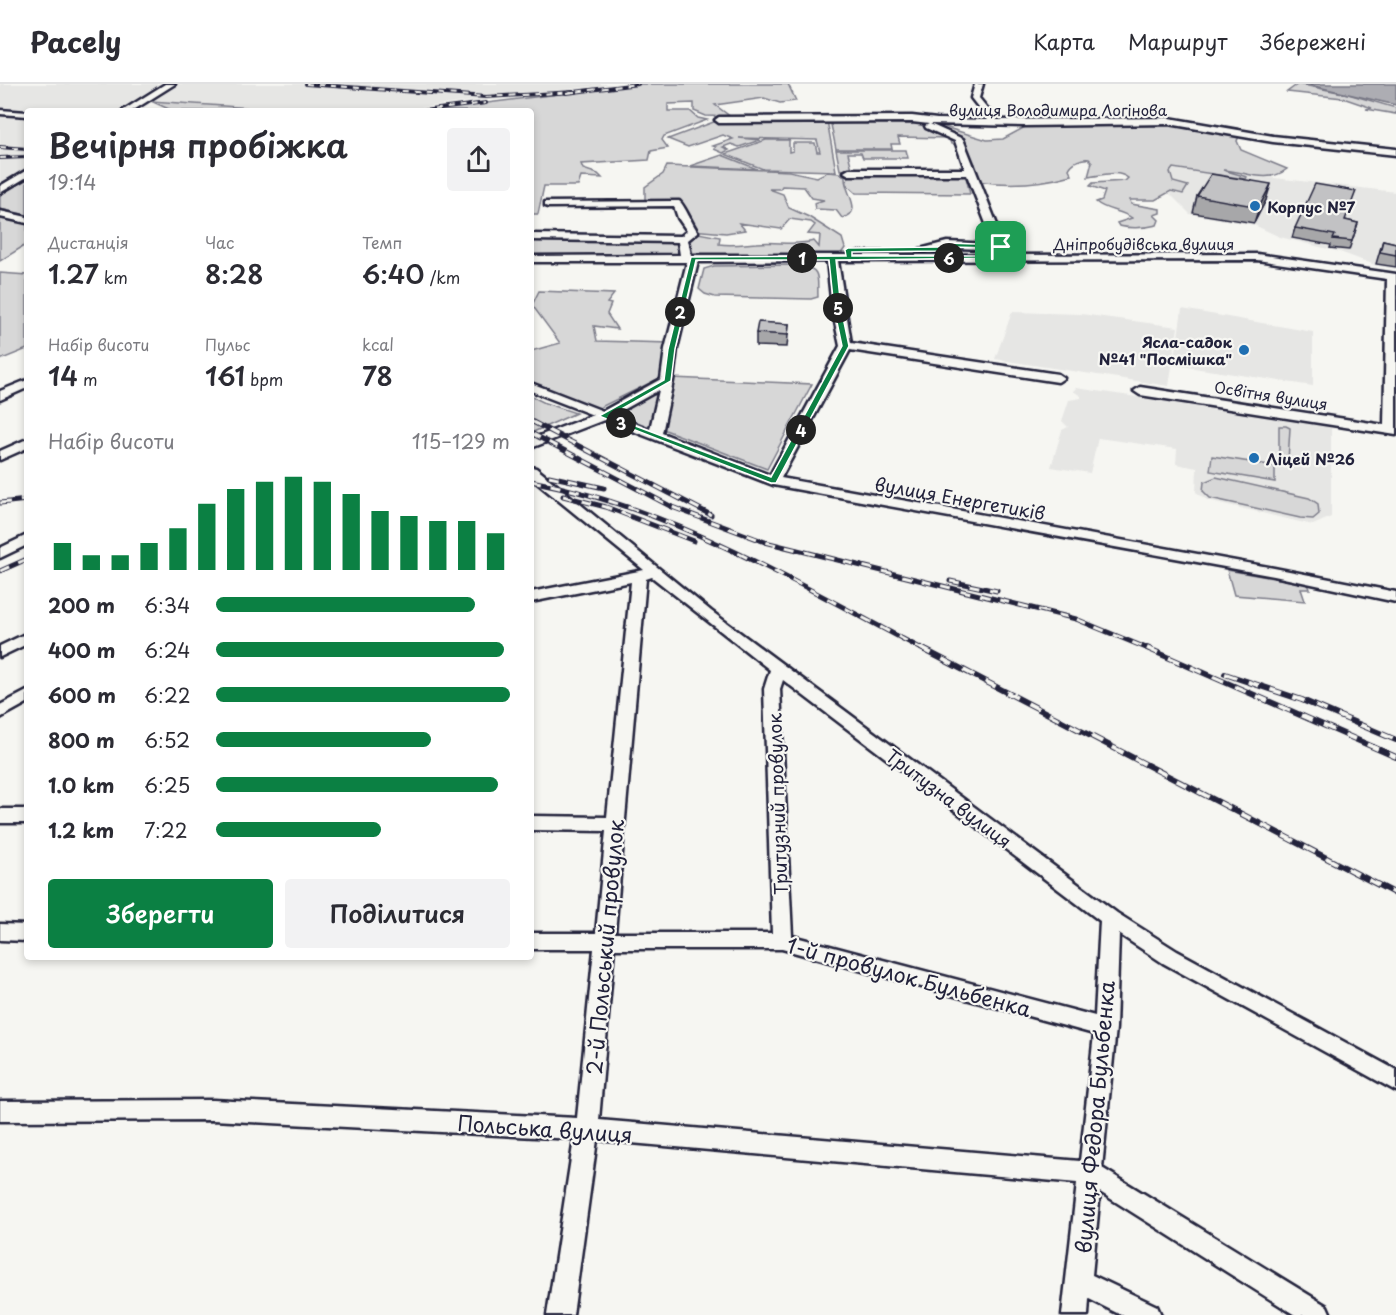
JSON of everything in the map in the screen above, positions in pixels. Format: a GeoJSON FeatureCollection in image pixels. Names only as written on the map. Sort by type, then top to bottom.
{"type":"FeatureCollection","features":[{"type":"Feature","properties":{"kind":"street"},"geometry":{"type":"LineString","coordinates":[[131,108],[171,84]]}},
{"type":"Feature","properties":{"kind":"street"},"geometry":{"type":"LineString","coordinates":[[979,84],[974,94],[975,98],[994,122]]}},
{"type":"Feature","properties":{"kind":"street"},"geometry":{"type":"LineString","coordinates":[[0,112],[24,114]]}},
{"type":"Feature","properties":{"kind":"street"},"geometry":{"type":"LineString","coordinates":[[912,119],[959,139],[1005,258]]}},
{"type":"Feature","properties":{"kind":"street","name":"вулиця Володимира Логінова"},"geometry":{"type":"LineString","coordinates":[[719,120],[1169,121],[1273,140],[1396,152]]}},
{"type":"Feature","properties":{"kind":"street"},"geometry":{"type":"LineString","coordinates":[[849,172],[970,172]]}},
{"type":"Feature","properties":{"kind":"street"},"geometry":{"type":"LineString","coordinates":[[0,190],[24,175]]}},
{"type":"Feature","properties":{"kind":"street"},"geometry":{"type":"LineString","coordinates":[[534,237],[673,237],[682,239],[693,232],[683,218],[680,205],[676,203],[548,204]]}},
{"type":"Feature","properties":{"kind":"street"},"geometry":{"type":"LineString","coordinates":[[0,214],[24,219]]}},
{"type":"Feature","properties":{"kind":"street"},"geometry":{"type":"LineString","coordinates":[[655,434],[690,259],[682,239]]}},
{"type":"Feature","properties":{"kind":"street"},"geometry":{"type":"LineString","coordinates":[[849,258],[848,250],[940,249],[947,245],[1001,247]]}},
{"type":"Feature","properties":{"kind":"street","name":"Дніпробудівська вулиця"},"geometry":{"type":"LineString","coordinates":[[534,259],[1257,257],[1394,277]]}},
{"type":"Feature","properties":{"kind":"street"},"geometry":{"type":"LineString","coordinates":[[773,481],[846,346],[838,308],[832,258]]}},
{"type":"Feature","properties":{"kind":"street"},"geometry":{"type":"LineString","coordinates":[[1393,430],[1394,277]]}},
{"type":"Feature","properties":{"kind":"street"},"geometry":{"type":"LineString","coordinates":[[846,346],[1058,378]]}},
{"type":"Feature","properties":{"kind":"street"},"geometry":{"type":"LineString","coordinates":[[534,443],[603,416],[667,381]]}},
{"type":"Feature","properties":{"kind":"street"},"geometry":{"type":"LineString","coordinates":[[0,396],[24,385]]}},
{"type":"Feature","properties":{"kind":"street","name":"вулиця Енергетиків"},"geometry":{"type":"LineString","coordinates":[[534,388],[773,481],[1274,572],[1396,597]]}},
{"type":"Feature","properties":{"kind":"street","name":"Освітня вулиця"},"geometry":{"type":"LineString","coordinates":[[1140,391],[1393,430]]}},
{"type":"Feature","properties":{"kind":"street"},"geometry":{"type":"LineString","coordinates":[[0,456],[24,444]]}},
{"type":"Feature","properties":{"kind":"street","name":"Тритузна вулиця"},"geometry":{"type":"LineString","coordinates":[[534,474],[646,575],[778,669],[1110,918],[1180,963],[1396,1081]]}},
{"type":"Feature","properties":{"kind":"street"},"geometry":{"type":"LineString","coordinates":[[0,554],[24,541]]}},
{"type":"Feature","properties":{"kind":"street"},"geometry":{"type":"LineString","coordinates":[[534,596],[646,575]]}},
{"type":"Feature","properties":{"kind":"street","name":"2-й Польський провулок"},"geometry":{"type":"LineString","coordinates":[[560,1315],[586,1129],[616,824],[646,575]]}},
{"type":"Feature","properties":{"kind":"street"},"geometry":{"type":"LineString","coordinates":[[0,652],[24,640]]}},
{"type":"Feature","properties":{"kind":"street","name":"Тритузний провулок"},"geometry":{"type":"LineString","coordinates":[[778,669],[772,689],[782,941]]}},
{"type":"Feature","properties":{"kind":"street"},"geometry":{"type":"LineString","coordinates":[[0,712],[24,698]]}},
{"type":"Feature","properties":{"kind":"street"},"geometry":{"type":"LineString","coordinates":[[0,816],[24,816]]}},
{"type":"Feature","properties":{"kind":"street"},"geometry":{"type":"LineString","coordinates":[[534,823],[616,824]]}},
{"type":"Feature","properties":{"kind":"street","name":"вулиця Федора Бульбенка"},"geometry":{"type":"LineString","coordinates":[[1075,1315],[1105,1028],[1110,918]]}},
{"type":"Feature","properties":{"kind":"street"},"geometry":{"type":"LineString","coordinates":[[0,932],[24,933]]}},
{"type":"Feature","properties":{"kind":"street","name":"1-й провулок Бульбенка"},"geometry":{"type":"LineString","coordinates":[[534,941],[782,941],[1105,1028]]}},
{"type":"Feature","properties":{"kind":"street","name":"Польська вулиця"},"geometry":{"type":"LineString","coordinates":[[0,1110],[213,1110],[586,1129],[1089,1173]]}},
{"type":"Feature","properties":{"kind":"street"},"geometry":{"type":"LineString","coordinates":[[1089,1173],[1318,1315]]}},
{"type":"Feature","properties":{"kind":"street"},"geometry":{"type":"LineString","coordinates":[[1078,1281],[1148,1315]]}},
{"type":"Feature","properties":{"kind":"shaded area"},"geometry":{"type":"Polygon","coordinates":[[[0,84],[615,84],[420,108],[252,108],[151,101],[140,108],[24,108],[24,179],[0,194],[0,84]]]}},
{"type":"Feature","properties":{"kind":"shaded area"},"geometry":{"type":"Polygon","coordinates":[[[638,84],[788,84],[796,101],[780,103],[764,98],[715,105],[731,117],[706,116],[694,111],[694,103],[668,104],[668,111],[690,111],[698,118],[707,120],[664,136],[662,140],[668,148],[651,151],[649,160],[581,164],[583,169],[598,174],[602,178],[581,177],[578,186],[544,186],[538,214],[534,214],[534,108],[447,108],[638,84]]]}},
{"type":"Feature","properties":{"kind":"shaded area"},"geometry":{"type":"Polygon","coordinates":[[[1298,84],[1348,94],[1396,108],[1396,114],[1366,109],[1372,108],[1343,98],[1287,92],[1298,84]]]}},
{"type":"Feature","properties":{"kind":"shaded area"},"geometry":{"type":"Polygon","coordinates":[[[1305,84],[1396,84],[1396,105],[1305,84]]]}},
{"type":"Feature","properties":{"kind":"shaded area"},"geometry":{"type":"Polygon","coordinates":[[[151,101],[252,108],[166,108],[151,101]]]}},
{"type":"Feature","properties":{"kind":"shaded area"},"geometry":{"type":"Polygon","coordinates":[[[719,120],[827,120],[836,171],[763,169],[725,154],[766,140],[789,140],[789,152],[793,151],[793,143],[815,143],[817,152],[820,152],[817,140],[739,138],[760,140],[739,147],[731,144],[723,147],[729,150],[723,153],[714,149],[716,147],[713,146],[733,139],[723,135],[688,147],[668,139],[719,120]]]}},
{"type":"Feature","properties":{"kind":"shaded area"},"geometry":{"type":"Polygon","coordinates":[[[830,120],[918,123],[949,134],[958,144],[951,144],[949,138],[898,137],[900,144],[891,144],[892,149],[836,149],[830,120]]]}},
{"type":"Feature","properties":{"kind":"shaded area"},"geometry":{"type":"Polygon","coordinates":[[[928,122],[987,140],[1003,139],[1027,126],[1169,123],[1239,136],[1237,141],[1241,150],[1287,169],[1279,174],[1264,177],[1223,170],[1247,177],[1246,179],[1173,168],[1170,172],[1173,182],[1188,186],[1183,194],[1171,191],[1155,200],[1130,200],[1131,204],[1160,209],[1160,213],[1154,215],[1159,220],[1157,225],[1152,226],[1124,227],[1117,223],[1132,218],[1096,202],[1102,200],[1105,191],[1090,186],[1093,183],[1125,181],[1128,178],[1124,175],[1114,173],[1088,177],[1092,162],[1086,159],[1072,164],[1069,169],[1072,175],[1048,180],[1013,184],[977,181],[973,174],[975,164],[961,139],[928,122]]]}},
{"type":"Feature","properties":{"kind":"shaded area"},"geometry":{"type":"Polygon","coordinates":[[[836,150],[906,150],[908,158],[863,158],[861,153],[848,153],[852,169],[840,170],[836,150]]]}},
{"type":"Feature","properties":{"kind":"shaded area"},"geometry":{"type":"Polygon","coordinates":[[[722,155],[757,169],[690,166],[722,155]]]}},
{"type":"Feature","properties":{"kind":"shaded area"},"geometry":{"type":"Polygon","coordinates":[[[667,166],[789,171],[817,177],[827,172],[839,173],[845,176],[853,206],[849,215],[842,218],[836,210],[815,209],[814,203],[824,200],[812,198],[804,187],[782,186],[780,189],[769,189],[783,194],[789,208],[809,217],[842,238],[845,248],[840,255],[685,255],[683,239],[693,232],[720,237],[719,244],[724,245],[814,241],[819,247],[820,235],[808,234],[815,225],[811,222],[790,219],[781,229],[739,223],[745,230],[726,233],[691,230],[680,205],[645,203],[645,187],[663,174],[667,166]]]}},
{"type":"Feature","properties":{"kind":"shaded area"},"geometry":{"type":"Polygon","coordinates":[[[1167,166],[1237,169],[1266,177],[1396,192],[1396,269],[1280,237],[1254,225],[1190,214],[1165,189],[1167,166]]]}},
{"type":"Feature","properties":{"kind":"shaded area"},"geometry":{"type":"Polygon","coordinates":[[[848,173],[965,173],[970,194],[856,193],[847,185],[848,173]]]}},
{"type":"Feature","properties":{"kind":"shaded area"},"geometry":{"type":"Polygon","coordinates":[[[24,178],[24,214],[0,209],[0,193],[24,178]]]}},
{"type":"Feature","properties":{"kind":"shaded area"},"geometry":{"type":"Polygon","coordinates":[[[0,217],[24,221],[24,246],[0,261],[0,217]]]}},
{"type":"Feature","properties":{"kind":"shaded area"},"geometry":{"type":"Polygon","coordinates":[[[674,239],[678,240],[684,252],[678,256],[534,257],[534,240],[674,239]]]}},
{"type":"Feature","properties":{"kind":"shaded area"},"geometry":{"type":"Polygon","coordinates":[[[971,248],[998,250],[1000,253],[852,253],[857,250],[971,250],[971,248]]]}},
{"type":"Feature","properties":{"kind":"shaded area"},"geometry":{"type":"Polygon","coordinates":[[[800,265],[812,269],[817,275],[818,297],[811,299],[715,297],[699,289],[704,269],[714,266],[800,265]]]}},
{"type":"Feature","properties":{"kind":"shaded area"},"geometry":{"type":"Polygon","coordinates":[[[0,273],[24,275],[24,350],[0,360],[0,273]]]}},
{"type":"Feature","properties":{"kind":"shaded area"},"geometry":{"type":"Polygon","coordinates":[[[539,291],[614,294],[607,303],[611,304],[607,314],[617,329],[594,326],[597,341],[670,343],[660,378],[595,410],[534,384],[534,350],[560,343],[534,308],[534,301],[539,291]]]}},
{"type":"Feature","properties":{"kind":"shaded area","name":"Ясла-садок №41 \"Посмішка\""},"geometry":{"type":"Polygon","coordinates":[[[1182,309],[1313,332],[1313,386],[1174,365],[1182,309]]]}},
{"type":"Feature","properties":{"kind":"shaded area"},"geometry":{"type":"Polygon","coordinates":[[[1012,312],[1081,314],[1178,327],[1169,386],[995,359],[1012,312]]]}},
{"type":"Feature","properties":{"kind":"shaded area"},"geometry":{"type":"Polygon","coordinates":[[[672,378],[812,384],[767,469],[660,428],[672,378]]]}},
{"type":"Feature","properties":{"kind":"shaded area","name":"Ліцей №26"},"geometry":{"type":"Polygon","coordinates":[[[1076,388],[1326,425],[1331,428],[1331,517],[1313,525],[1207,500],[1196,492],[1197,468],[1176,464],[1177,449],[1098,438],[1090,473],[1051,467],[1062,430],[1068,427],[1062,421],[1069,400],[1081,398],[1073,391],[1076,388]]]}},
{"type":"Feature","properties":{"kind":"shaded area"},"geometry":{"type":"Polygon","coordinates":[[[652,394],[659,396],[652,426],[643,428],[616,418],[617,412],[652,394]]]}},
{"type":"Feature","properties":{"kind":"shaded area"},"geometry":{"type":"Polygon","coordinates":[[[534,398],[576,413],[534,432],[534,398]]]}},
{"type":"Feature","properties":{"kind":"shaded area"},"geometry":{"type":"Polygon","coordinates":[[[1279,426],[1290,428],[1288,461],[1279,459],[1279,426]]]}},
{"type":"Feature","properties":{"kind":"shaded area"},"geometry":{"type":"Polygon","coordinates":[[[1212,456],[1275,466],[1275,482],[1210,471],[1212,456]]]}},
{"type":"Feature","properties":{"kind":"shaded area"},"geometry":{"type":"Polygon","coordinates":[[[1216,477],[1309,498],[1318,504],[1319,514],[1313,519],[1300,518],[1210,498],[1203,491],[1204,482],[1216,477]]]}},
{"type":"Feature","properties":{"kind":"shaded area"},"geometry":{"type":"Polygon","coordinates":[[[1227,570],[1308,584],[1310,589],[1301,589],[1305,601],[1234,595],[1227,570]]]}},
{"type":"Feature","properties":{"kind":"building"},"geometry":{"type":"Polygon","coordinates":[[[1211,174],[1271,184],[1259,207],[1197,196],[1211,174]]]}},
{"type":"Feature","properties":{"kind":"building"},"geometry":{"type":"Polygon","coordinates":[[[1315,184],[1356,191],[1345,220],[1358,223],[1352,241],[1333,239],[1335,235],[1295,228],[1315,184]]]}},
{"type":"Feature","properties":{"kind":"building"},"geometry":{"type":"Polygon","coordinates":[[[1383,240],[1396,243],[1396,255],[1380,252],[1383,240]]]}},
{"type":"Feature","properties":{"kind":"building"},"geometry":{"type":"Polygon","coordinates":[[[758,322],[789,324],[788,335],[756,333],[758,322]]]}},
{"type":"Feature","properties":{"kind":"railway"},"geometry":{"type":"LineString","coordinates":[[306,84],[486,97],[573,92]]}},
{"type":"Feature","properties":{"kind":"railway"},"geometry":{"type":"LineString","coordinates":[[573,92],[638,84]]}},
{"type":"Feature","properties":{"kind":"railway"},"geometry":{"type":"LineString","coordinates":[[566,93],[573,92]]}},
{"type":"Feature","properties":{"kind":"railway"},"geometry":{"type":"LineString","coordinates":[[447,108],[486,103]]}},
{"type":"Feature","properties":{"kind":"railway"},"geometry":{"type":"LineString","coordinates":[[0,147],[24,149]]}},
{"type":"Feature","properties":{"kind":"railway"},"geometry":{"type":"LineString","coordinates":[[0,158],[24,157]]}},
{"type":"Feature","properties":{"kind":"railway"},"geometry":{"type":"LineString","coordinates":[[534,423],[711,515]]}},
{"type":"Feature","properties":{"kind":"railway"},"geometry":{"type":"LineString","coordinates":[[534,435],[672,507],[765,542],[1076,619],[1151,650]]}},
{"type":"Feature","properties":{"kind":"railway"},"geometry":{"type":"LineString","coordinates":[[549,476],[604,488]]}},
{"type":"Feature","properties":{"kind":"railway"},"geometry":{"type":"LineString","coordinates":[[534,482],[583,493],[684,529],[781,575],[924,650]]}},
{"type":"Feature","properties":{"kind":"railway"},"geometry":{"type":"LineString","coordinates":[[563,496],[606,507],[694,541]]}},
{"type":"Feature","properties":{"kind":"railway"},"geometry":{"type":"LineString","coordinates":[[0,503],[24,500]]}},
{"type":"Feature","properties":{"kind":"railway"},"geometry":{"type":"LineString","coordinates":[[0,571],[24,560]]}},
{"type":"Feature","properties":{"kind":"railway"},"geometry":{"type":"LineString","coordinates":[[950,581],[997,591]]}},
{"type":"Feature","properties":{"kind":"railway"},"geometry":{"type":"LineString","coordinates":[[921,648],[1396,894]]}},
{"type":"Feature","properties":{"kind":"railway"},"geometry":{"type":"LineString","coordinates":[[1147,648],[1396,757]]}},
{"type":"Feature","properties":{"kind":"railway"},"geometry":{"type":"LineString","coordinates":[[1225,674],[1302,700],[1396,740]]}},
{"type":"Feature","properties":{"kind":"place","name":"Корпус №7"},"geometry":{"type":"Point","coordinates":[1255,206]}},
{"type":"Feature","properties":{"kind":"place","name":"Ясла-садок №41 \"Посмішка\""},"geometry":{"type":"Point","coordinates":[1244,350]}},
{"type":"Feature","properties":{"kind":"place","name":"Ліцей №26"},"geometry":{"type":"Point","coordinates":[1254,458]}},
{"type":"Feature","properties":{"kind":"route"},"geometry":{"type":"LineString","coordinates":[[1001,247],[947,245],[940,249],[848,250],[849,258],[693,259],[671,349],[667,381],[603,416],[773,481],[846,346],[838,308],[832,258],[1005,258],[1001,247]]}}]}
